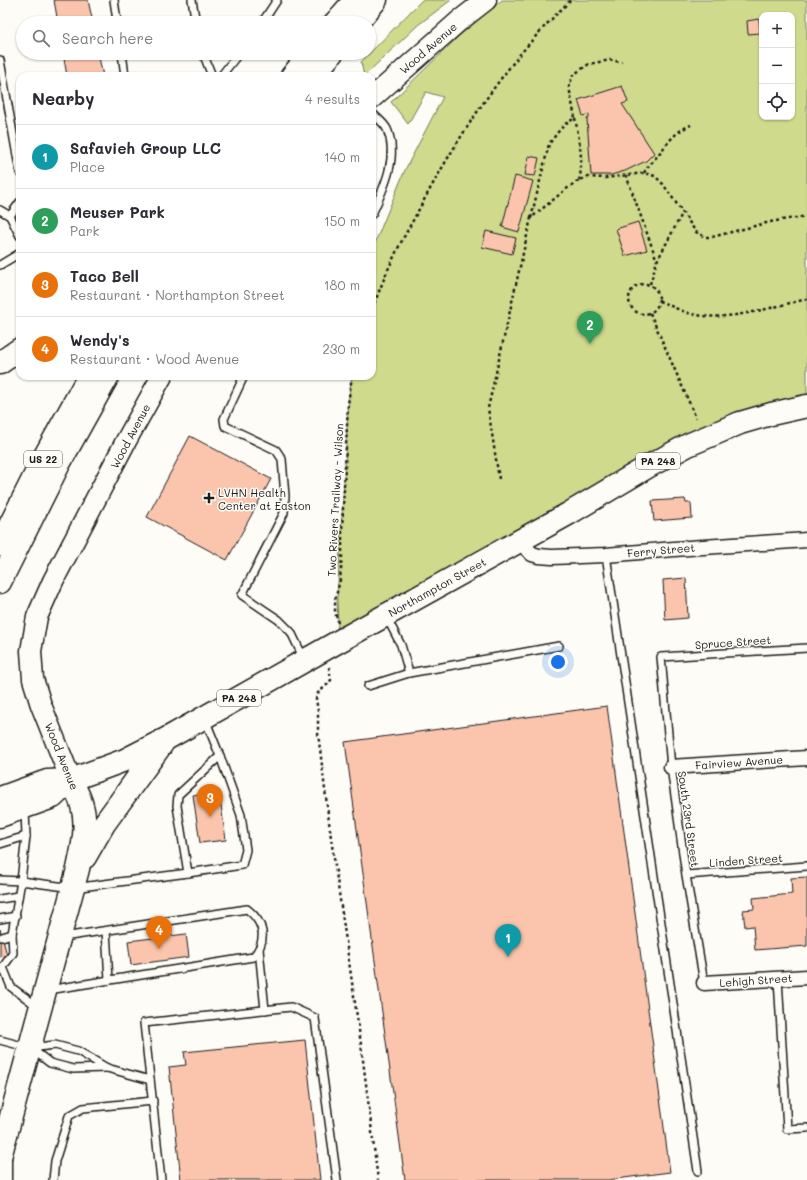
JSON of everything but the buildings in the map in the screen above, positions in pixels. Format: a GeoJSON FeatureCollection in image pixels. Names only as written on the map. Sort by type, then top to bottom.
{"type":"FeatureCollection","features":[{"type":"Feature","properties":{"kind":"main road"},"geometry":{"type":"LineString","coordinates":[[341,16],[354,0]]}},
{"type":"Feature","properties":{"kind":"main road"},"geometry":{"type":"LineString","coordinates":[[363,16],[376,0]]}},
{"type":"Feature","properties":{"kind":"main road","name":"Wood Avenue"},"geometry":{"type":"LineString","coordinates":[[376,94],[453,25],[486,0]]}},
{"type":"Feature","properties":{"kind":"main road"},"geometry":{"type":"LineString","coordinates":[[295,72],[305,60]]}},
{"type":"Feature","properties":{"kind":"main road"},"geometry":{"type":"LineString","coordinates":[[316,72],[326,60]]}},
{"type":"Feature","properties":{"kind":"main road"},"geometry":{"type":"LineString","coordinates":[[0,363],[16,352]]}},
{"type":"Feature","properties":{"kind":"main road","name":"US 22"},"geometry":{"type":"LineString","coordinates":[[0,545],[42,460],[87,380]]}},
{"type":"Feature","properties":{"kind":"main road","name":"US 22"},"geometry":{"type":"LineString","coordinates":[[0,582],[59,464],[106,380]]}},
{"type":"Feature","properties":{"kind":"main road","name":"Wood Avenue"},"geometry":{"type":"LineString","coordinates":[[0,1180],[0,1156],[76,878],[84,834],[84,814],[82,807],[41,705],[33,679],[31,650],[35,629],[53,581],[126,441],[160,380]]}},
{"type":"Feature","properties":{"kind":"main road","name":"Northampton Street"},"geometry":{"type":"LineString","coordinates":[[0,798],[47,782],[71,780],[125,760],[166,739],[521,541],[688,445],[740,423],[807,406]]}},
{"type":"Feature","properties":{"kind":"main road"},"geometry":{"type":"LineString","coordinates":[[76,878],[104,824],[166,739]]}},
{"type":"Feature","properties":{"kind":"main road","name":"Northampton Street"},"geometry":{"type":"LineString","coordinates":[[0,816],[53,797],[71,780]]}},
{"type":"Feature","properties":{"kind":"street","name":"Ferry Street"},"geometry":{"type":"LineString","coordinates":[[521,541],[529,552],[539,556],[552,557],[606,555],[807,540]]}},
{"type":"Feature","properties":{"kind":"street","name":"Fairview Avenue"},"geometry":{"type":"LineString","coordinates":[[671,767],[807,758]]}},
{"type":"Feature","properties":{"kind":"street","name":"Lehigh Street"},"geometry":{"type":"LineString","coordinates":[[704,983],[807,977]]}},
{"type":"Feature","properties":{"kind":"lane"},"geometry":{"type":"LineString","coordinates":[[114,0],[116,16]]}},
{"type":"Feature","properties":{"kind":"lane"},"geometry":{"type":"LineString","coordinates":[[192,0],[195,16]]}},
{"type":"Feature","properties":{"kind":"lane"},"geometry":{"type":"LineString","coordinates":[[269,0],[271,10]]}},
{"type":"Feature","properties":{"kind":"lane"},"geometry":{"type":"LineString","coordinates":[[267,16],[277,0]]}},
{"type":"Feature","properties":{"kind":"lane"},"geometry":{"type":"LineString","coordinates":[[0,60],[16,150]]}},
{"type":"Feature","properties":{"kind":"lane"},"geometry":{"type":"LineString","coordinates":[[123,60],[124,72]]}},
{"type":"Feature","properties":{"kind":"lane"},"geometry":{"type":"LineString","coordinates":[[206,60],[210,72]]}},
{"type":"Feature","properties":{"kind":"lane"},"geometry":{"type":"LineString","coordinates":[[224,72],[234,60]]}},
{"type":"Feature","properties":{"kind":"lane"},"geometry":{"type":"LineString","coordinates":[[376,117],[386,128],[391,146],[391,166],[376,206]]}},
{"type":"Feature","properties":{"kind":"lane"},"geometry":{"type":"LineString","coordinates":[[10,216],[16,208]]}},
{"type":"Feature","properties":{"kind":"lane"},"geometry":{"type":"LineString","coordinates":[[0,210],[10,216],[16,228]]}},
{"type":"Feature","properties":{"kind":"lane"},"geometry":{"type":"LineString","coordinates":[[0,265],[16,255]]}},
{"type":"Feature","properties":{"kind":"lane"},"geometry":{"type":"LineString","coordinates":[[242,380],[224,419],[225,426],[276,450],[282,459],[285,496],[284,513],[242,594],[279,620],[291,632],[305,661]]}},
{"type":"Feature","properties":{"kind":"lane"},"geometry":{"type":"LineString","coordinates":[[606,555],[698,1171]]}},
{"type":"Feature","properties":{"kind":"lane"},"geometry":{"type":"LineString","coordinates":[[386,616],[401,645],[409,673]]}},
{"type":"Feature","properties":{"kind":"lane"},"geometry":{"type":"LineString","coordinates":[[368,686],[409,673],[559,646]]}},
{"type":"Feature","properties":{"kind":"lane","name":"Spruce Street"},"geometry":{"type":"LineString","coordinates":[[661,657],[807,648]]}},
{"type":"Feature","properties":{"kind":"lane","name":"South 23rd Street"},"geometry":{"type":"LineString","coordinates":[[661,657],[671,767],[686,875],[704,983]]}},
{"type":"Feature","properties":{"kind":"lane"},"geometry":{"type":"LineString","coordinates":[[0,880],[21,881],[188,873],[242,865],[246,850],[241,815],[204,717]]}},
{"type":"Feature","properties":{"kind":"lane"},"geometry":{"type":"LineString","coordinates":[[188,873],[177,806],[178,795],[220,756]]}},
{"type":"Feature","properties":{"kind":"lane"},"geometry":{"type":"LineString","coordinates":[[24,808],[26,836],[21,881],[12,934],[13,953],[1,967],[11,987],[43,999],[109,980],[253,957],[259,950],[262,941],[260,924],[256,916],[247,909],[60,938]]}},
{"type":"Feature","properties":{"kind":"lane"},"geometry":{"type":"LineString","coordinates":[[0,844],[26,836]]}},
{"type":"Feature","properties":{"kind":"lane","name":"Linden Street"},"geometry":{"type":"LineString","coordinates":[[686,875],[807,866]]}},
{"type":"Feature","properties":{"kind":"lane"},"geometry":{"type":"LineString","coordinates":[[0,899],[18,896]]}},
{"type":"Feature","properties":{"kind":"lane"},"geometry":{"type":"LineString","coordinates":[[0,919],[16,916]]}},
{"type":"Feature","properties":{"kind":"lane"},"geometry":{"type":"LineString","coordinates":[[106,931],[109,980]]}},
{"type":"Feature","properties":{"kind":"lane"},"geometry":{"type":"LineString","coordinates":[[2,937],[12,934]]}},
{"type":"Feature","properties":{"kind":"lane"},"geometry":{"type":"LineString","coordinates":[[259,950],[265,1010]]}},
{"type":"Feature","properties":{"kind":"lane"},"geometry":{"type":"LineString","coordinates":[[778,978],[787,1129],[807,1128]]}},
{"type":"Feature","properties":{"kind":"lane"},"geometry":{"type":"LineString","coordinates":[[161,1180],[144,1023],[291,1007],[315,1018],[337,1180]]}},
{"type":"Feature","properties":{"kind":"lane"},"geometry":{"type":"LineString","coordinates":[[0,1040],[30,1048],[55,1045],[78,1051],[107,1068],[150,1080]]}},
{"type":"Feature","properties":{"kind":"lane"},"geometry":{"type":"LineString","coordinates":[[30,1048],[50,1063],[73,1069],[107,1068]]}},
{"type":"Feature","properties":{"kind":"lane"},"geometry":{"type":"LineString","coordinates":[[53,1180],[55,1160],[70,1116],[83,1108],[153,1101]]}},
{"type":"Feature","properties":{"kind":"path"},"geometry":{"type":"LineString","coordinates":[[376,299],[393,259],[444,165],[479,110],[516,60],[555,15],[571,0]]}},
{"type":"Feature","properties":{"kind":"path"},"geometry":{"type":"LineString","coordinates":[[579,181],[582,156],[569,87],[573,75],[589,64],[610,60],[622,62]]}},
{"type":"Feature","properties":{"kind":"path"},"geometry":{"type":"LineString","coordinates":[[499,479],[488,408],[549,144],[558,132],[575,118]]}},
{"type":"Feature","properties":{"kind":"path"},"geometry":{"type":"LineString","coordinates":[[644,173],[647,166],[657,157],[670,139],[681,129],[691,126]]}},
{"type":"Feature","properties":{"kind":"path"},"geometry":{"type":"LineString","coordinates":[[531,218],[565,190],[587,177],[605,178],[644,173],[655,176],[663,184],[696,232],[705,236],[712,236],[770,222],[807,216]]}},
{"type":"Feature","properties":{"kind":"path"},"geometry":{"type":"LineString","coordinates":[[626,175],[657,261]]}},
{"type":"Feature","properties":{"kind":"path"},"geometry":{"type":"LineString","coordinates":[[650,284],[657,261],[682,212]]}},
{"type":"Feature","properties":{"kind":"path"},"geometry":{"type":"LineString","coordinates":[[645,283],[650,284],[656,290],[659,301],[657,307],[650,313],[640,314],[629,304],[628,299],[629,294],[635,286],[645,283]]}},
{"type":"Feature","properties":{"kind":"path"},"geometry":{"type":"LineString","coordinates":[[659,301],[694,315],[734,316],[806,298]]}},
{"type":"Feature","properties":{"kind":"path"},"geometry":{"type":"LineString","coordinates":[[650,313],[696,418]]}},
{"type":"Feature","properties":{"kind":"path","name":"Two Rivers Trailway - Wilson"},"geometry":{"type":"LineString","coordinates":[[338,624],[335,612],[335,600],[340,580],[342,559],[342,530],[349,395],[351,380]]}},
{"type":"Feature","properties":{"kind":"path"},"geometry":{"type":"LineString","coordinates":[[329,669],[331,680],[317,694],[316,699],[318,711],[318,734],[331,838],[361,1044],[378,1180]]}},
{"type":"Feature","properties":{"kind":"green space"},"geometry":{"type":"Polygon","coordinates":[[[422,0],[451,0],[418,25],[368,72],[363,72],[361,62],[363,60],[376,60],[376,47],[422,0]]]}},
{"type":"Feature","properties":{"kind":"green space"},"geometry":{"type":"Polygon","coordinates":[[[502,0],[807,0],[807,406],[755,419],[334,644],[338,624],[337,600],[349,395],[351,380],[376,380],[376,240],[405,170],[443,97],[426,92],[408,124],[391,102],[459,36],[502,0]]]}},
{"type":"Feature","properties":{"kind":"place","name":"Meuser Park"},"geometry":{"type":"Point","coordinates":[590,344]}},
{"type":"Feature","properties":{"kind":"place","name":"LVHN Health Center at Easton"},"geometry":{"type":"Point","coordinates":[209,498]}},
{"type":"Feature","properties":{"kind":"place","name":"Taco Bell"},"geometry":{"type":"Point","coordinates":[210,817]}},
{"type":"Feature","properties":{"kind":"place","name":"Wendy's"},"geometry":{"type":"Point","coordinates":[159,949]}},
{"type":"Feature","properties":{"kind":"place","name":"Safavieh Group LLC"},"geometry":{"type":"Point","coordinates":[508,957]}}]}
